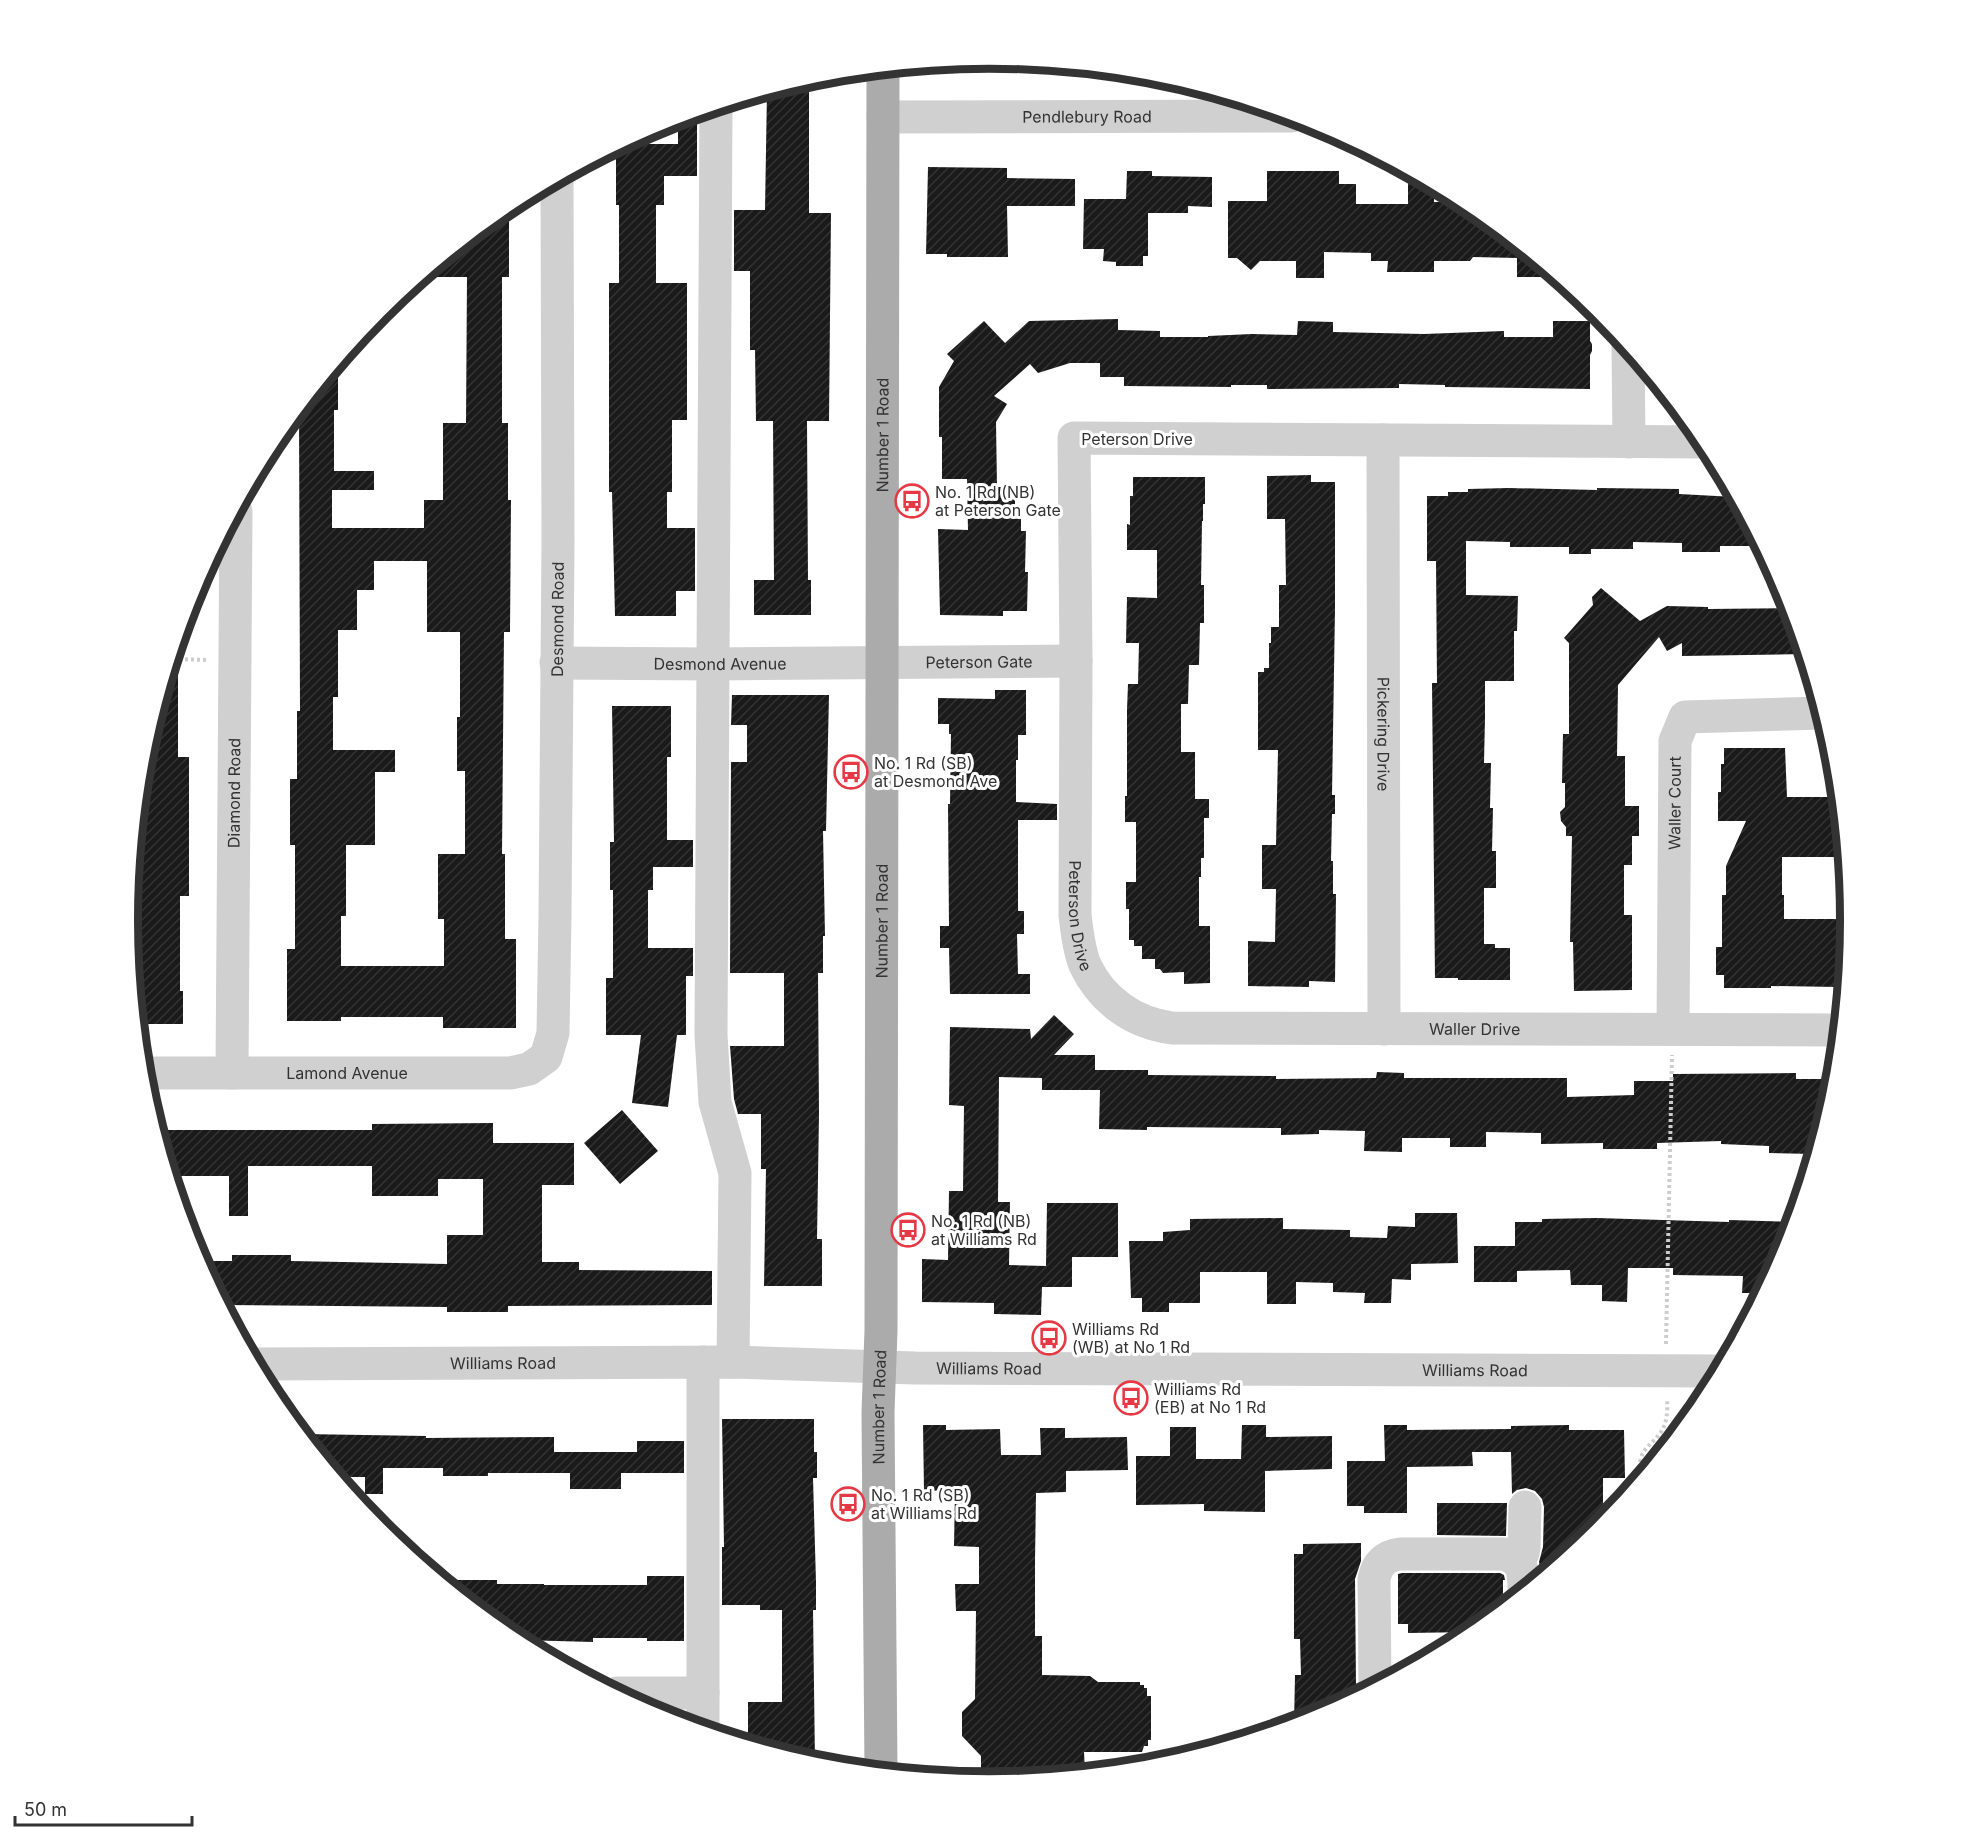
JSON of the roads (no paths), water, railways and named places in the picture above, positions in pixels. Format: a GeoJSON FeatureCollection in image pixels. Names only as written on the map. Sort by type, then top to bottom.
{"type":"FeatureCollection","features":[{"type":"Feature","properties":{"kind":"main road","name":"Number 1 Road"},"geometry":{"type":"LineString","coordinates":[[881,1764],[879,1365],[884,75]]}},
{"type":"Feature","properties":{"kind":"street"},"geometry":{"type":"LineString","coordinates":[[703,1721],[718,1362],[735,1173],[715,1102],[711,1035],[716,114]]}},
{"type":"Feature","properties":{"kind":"street","name":"Pendlebury Road"},"geometry":{"type":"LineString","coordinates":[[883,117],[1268,116]]}},
{"type":"Feature","properties":{"kind":"street","name":"Desmond Road"},"geometry":{"type":"LineString","coordinates":[[546,1057],[553,1034],[558,543],[557,187]]}},
{"type":"Feature","properties":{"kind":"street"},"geometry":{"type":"LineString","coordinates":[[1628,358],[1629,442]]}},
{"type":"Feature","properties":{"kind":"street","name":"Peterson Drive"},"geometry":{"type":"LineString","coordinates":[[1116,1006],[1101,990],[1085,964],[1075,915],[1074,438],[1693,442]]}},
{"type":"Feature","properties":{"kind":"street","name":"Pickering Drive"},"geometry":{"type":"LineString","coordinates":[[1383,440],[1384,1029]]}},
{"type":"Feature","properties":{"kind":"street","name":"Diamond Road"},"geometry":{"type":"LineString","coordinates":[[232,1073],[236,526]]}},
{"type":"Feature","properties":{"kind":"street","name":"Peterson Gate"},"geometry":{"type":"LineString","coordinates":[[882,663],[1076,661]]}},
{"type":"Feature","properties":{"kind":"street","name":"Desmond Avenue"},"geometry":{"type":"LineString","coordinates":[[556,663],[882,663]]}},
{"type":"Feature","properties":{"kind":"street","name":"Waller Court"},"geometry":{"type":"LineString","coordinates":[[1672,1039],[1675,741],[1685,717],[1815,713]]}},
{"type":"Feature","properties":{"kind":"street","name":"Waller Drive"},"geometry":{"type":"LineString","coordinates":[[1116,1006],[1138,1020],[1153,1026],[1172,1028],[1384,1029],[1672,1039],[1833,1030]]}},
{"type":"Feature","properties":{"kind":"street","name":"Lamond Avenue"},"geometry":{"type":"LineString","coordinates":[[153,1073],[510,1073],[529,1069],[546,1057]]}},
{"type":"Feature","properties":{"kind":"street","name":"Williams Road"},"geometry":{"type":"LineString","coordinates":[[264,1364],[718,1362],[879,1365],[915,1368],[1711,1371]]}},
{"type":"Feature","properties":{"kind":"street"},"geometry":{"type":"LineString","coordinates":[[1521,1575],[1525,1508]]}},
{"type":"Feature","properties":{"kind":"street"},"geometry":{"type":"LineString","coordinates":[[1375,1678],[1374,1578],[1378,1566],[1386,1558],[1400,1554],[1497,1553],[1511,1556],[1521,1575]]}},
{"type":"Feature","properties":{"kind":"street"},"geometry":{"type":"LineString","coordinates":[[635,1693],[703,1693]]}},
{"type":"Feature","properties":{"kind":"place","name":"No. 1 Rd (NB) at Peterson Gate"},"geometry":{"type":"Point","coordinates":[912,501]}},
{"type":"Feature","properties":{"kind":"place","name":"No. 1 Rd (SB) at Desmond Ave"},"geometry":{"type":"Point","coordinates":[851,772]}},
{"type":"Feature","properties":{"kind":"place","name":"No. 1 Rd (NB) at Williams Rd"},"geometry":{"type":"Point","coordinates":[908,1230]}},
{"type":"Feature","properties":{"kind":"place","name":"Williams Rd (WB) at No 1 Rd"},"geometry":{"type":"Point","coordinates":[1049,1338]}},
{"type":"Feature","properties":{"kind":"place","name":"Williams Rd (EB) at No 1 Rd"},"geometry":{"type":"Point","coordinates":[1131,1398]}},
{"type":"Feature","properties":{"kind":"place","name":"No. 1 Rd (SB) at Williams Rd"},"geometry":{"type":"Point","coordinates":[848,1504]}}]}
